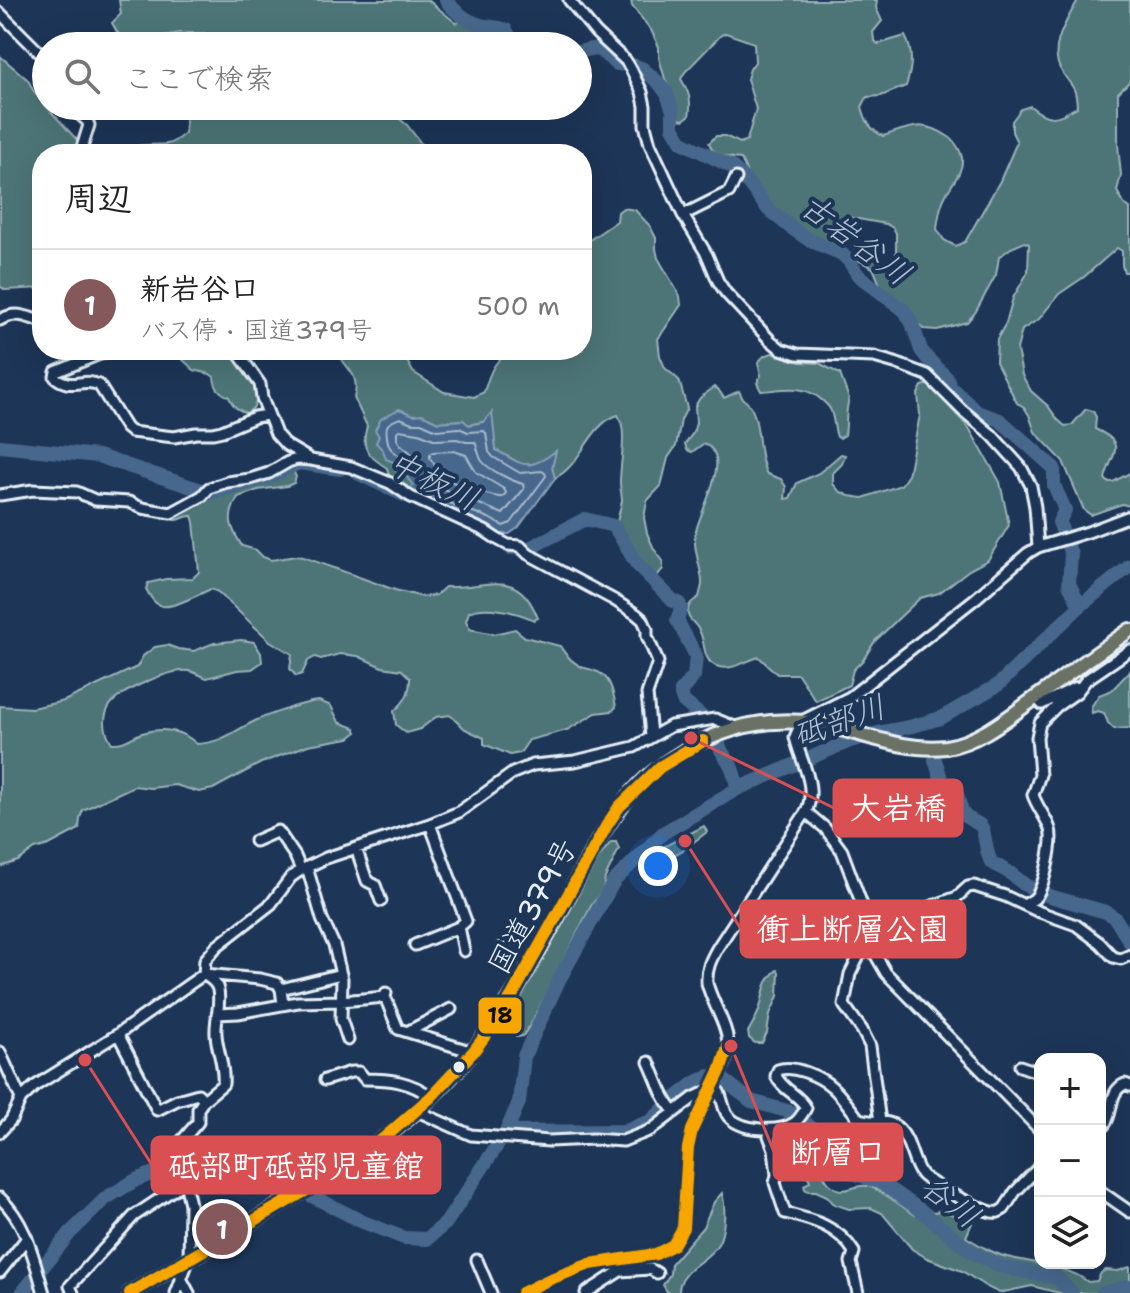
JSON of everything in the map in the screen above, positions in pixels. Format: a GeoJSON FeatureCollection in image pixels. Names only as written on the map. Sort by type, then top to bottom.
{"type":"FeatureCollection","features":[{"type":"Feature","properties":{"kind":"highway","name":"国道379号"},"geometry":{"type":"LineString","coordinates":[[130,1293],[316,1184],[363,1154],[417,1111],[473,1052],[503,1012],[607,825],[631,794],[671,759],[703,741],[737,728],[769,722],[802,721],[895,744],[926,748],[949,746],[988,730],[1130,630]]}},
{"type":"Feature","properties":{"kind":"street"},"geometry":{"type":"LineString","coordinates":[[569,0],[596,33],[629,65],[642,92],[650,144],[683,215],[726,293],[781,349],[797,354],[874,357],[927,375],[992,435],[1021,467],[1031,486],[1038,547]]}},
{"type":"Feature","properties":{"kind":"street"},"geometry":{"type":"LineString","coordinates":[[0,13],[32,45]]}},
{"type":"Feature","properties":{"kind":"street"},"geometry":{"type":"LineString","coordinates":[[83,144],[89,125],[86,120]]}},
{"type":"Feature","properties":{"kind":"street"},"geometry":{"type":"LineString","coordinates":[[683,215],[729,192],[736,178]]}},
{"type":"Feature","properties":{"kind":"street"},"geometry":{"type":"LineString","coordinates":[[0,320],[12,314],[32,319]]}},
{"type":"Feature","properties":{"kind":"street"},"geometry":{"type":"LineString","coordinates":[[87,360],[56,372],[55,377],[63,383],[93,382],[99,385],[131,432],[174,437],[213,433],[267,415]]}},
{"type":"Feature","properties":{"kind":"street"},"geometry":{"type":"LineString","coordinates":[[243,360],[260,384],[267,415],[281,440],[311,460]]}},
{"type":"Feature","properties":{"kind":"street"},"geometry":{"type":"LineString","coordinates":[[0,495],[33,490],[77,492],[95,500],[129,502],[142,508],[171,513],[202,496],[209,488],[269,473],[297,459],[351,467],[390,483],[411,497],[508,545],[520,546],[528,554],[614,600],[643,620],[658,662],[647,694],[651,736]]}},
{"type":"Feature","properties":{"kind":"street"},"geometry":{"type":"LineString","coordinates":[[522,1293],[590,1264],[656,1254],[673,1245],[683,1228],[692,1130],[727,1053],[727,1038],[707,983],[709,964],[810,803],[810,779],[795,737],[802,721],[850,697],[1038,547],[1130,516]]}},
{"type":"Feature","properties":{"kind":"street"},"geometry":{"type":"LineString","coordinates":[[1025,905],[1038,893],[1052,842],[1047,822],[1033,795],[1040,775],[1037,737],[1040,723],[1077,692],[1086,680],[1130,650]]}},
{"type":"Feature","properties":{"kind":"street"},"geometry":{"type":"LineString","coordinates":[[1036,697],[1042,704],[1092,682]]}},
{"type":"Feature","properties":{"kind":"street"},"geometry":{"type":"LineString","coordinates":[[204,974],[205,960],[217,946],[271,904],[291,877],[304,868],[459,812],[495,784],[533,765],[575,761],[634,747],[671,726],[715,719],[737,728]]}},
{"type":"Feature","properties":{"kind":"street"},"geometry":{"type":"LineString","coordinates":[[806,812],[825,828],[842,851],[868,921],[875,954],[886,973],[1035,1125]]}},
{"type":"Feature","properties":{"kind":"street"},"geometry":{"type":"LineString","coordinates":[[415,945],[459,927],[466,921],[430,824]]}},
{"type":"Feature","properties":{"kind":"street"},"geometry":{"type":"LineString","coordinates":[[255,841],[278,831],[304,868],[334,945],[341,974],[341,1019],[348,1040]]}},
{"type":"Feature","properties":{"kind":"street"},"geometry":{"type":"LineString","coordinates":[[356,848],[367,881],[375,885],[381,901]]}},
{"type":"Feature","properties":{"kind":"street"},"geometry":{"type":"LineString","coordinates":[[880,1122],[870,1046],[844,1005],[850,974],[859,956],[878,935],[974,886],[1076,925],[1113,957],[1121,959],[1130,955]]}},
{"type":"Feature","properties":{"kind":"street"},"geometry":{"type":"LineString","coordinates":[[459,927],[464,951]]}},
{"type":"Feature","properties":{"kind":"street"},"geometry":{"type":"LineString","coordinates":[[502,948],[521,981]]}},
{"type":"Feature","properties":{"kind":"street"},"geometry":{"type":"LineString","coordinates":[[176,1293],[189,1259],[190,1204],[178,1153],[179,1144],[198,1122],[198,1109],[204,1100],[223,1084],[224,1072],[215,1030],[218,989],[213,980],[204,974]]}},
{"type":"Feature","properties":{"kind":"street"},"geometry":{"type":"LineString","coordinates":[[0,1132],[11,1120],[21,1099],[35,1086],[118,1034],[204,974],[277,983],[283,1004]]}},
{"type":"Feature","properties":{"kind":"street"},"geometry":{"type":"LineString","coordinates":[[281,989],[341,974]]}},
{"type":"Feature","properties":{"kind":"street"},"geometry":{"type":"LineString","coordinates":[[217,1014],[386,994],[398,1029],[473,1052]]}},
{"type":"Feature","properties":{"kind":"street"},"geometry":{"type":"LineString","coordinates":[[409,1031],[451,1009]]}},
{"type":"Feature","properties":{"kind":"street"},"geometry":{"type":"LineString","coordinates":[[118,1034],[157,1110],[198,1094],[204,1100]]}},
{"type":"Feature","properties":{"kind":"street"},"geometry":{"type":"LineString","coordinates":[[0,1052],[21,1099]]}},
{"type":"Feature","properties":{"kind":"street"},"geometry":{"type":"LineString","coordinates":[[649,1062],[671,1108]]}},
{"type":"Feature","properties":{"kind":"street"},"geometry":{"type":"LineString","coordinates":[[1020,1066],[1034,1071]]}},
{"type":"Feature","properties":{"kind":"street"},"geometry":{"type":"LineString","coordinates":[[713,1087],[719,1092],[729,1117],[751,1127],[769,1130],[800,1117],[806,1108],[803,1101],[789,1093],[776,1076],[778,1070],[788,1067],[797,1069],[826,1083],[863,1121],[893,1124],[900,1129],[921,1174],[985,1210],[994,1212],[1004,1209],[1034,1172]]}},
{"type":"Feature","properties":{"kind":"street"},"geometry":{"type":"LineString","coordinates":[[325,1080],[359,1072],[365,1079],[398,1081],[431,1097]]}},
{"type":"Feature","properties":{"kind":"street"},"geometry":{"type":"LineString","coordinates":[[1105,1125],[1116,1089],[1125,1084],[1130,1086]]}},
{"type":"Feature","properties":{"kind":"street"},"geometry":{"type":"LineString","coordinates":[[417,1111],[471,1135],[509,1140],[623,1141],[651,1130],[671,1108],[713,1087]]}},
{"type":"Feature","properties":{"kind":"street"},"geometry":{"type":"LineString","coordinates":[[778,1128],[769,1136],[774,1149],[775,1183],[785,1213],[830,1228],[846,1240],[854,1252],[851,1262],[858,1293]]}},
{"type":"Feature","properties":{"kind":"street"},"geometry":{"type":"LineString","coordinates":[[73,1293],[70,1286],[73,1280],[134,1216],[185,1181]]}},
{"type":"Feature","properties":{"kind":"street"},"geometry":{"type":"LineString","coordinates":[[1106,1195],[1130,1212]]}},
{"type":"Feature","properties":{"kind":"street"},"geometry":{"type":"LineString","coordinates":[[0,1198],[15,1216],[29,1242],[43,1291]]}},
{"type":"Feature","properties":{"kind":"street"},"geometry":{"type":"LineString","coordinates":[[0,1272],[29,1242]]}},
{"type":"Feature","properties":{"kind":"street"},"geometry":{"type":"LineString","coordinates":[[477,1260],[491,1293]]}},
{"type":"Feature","properties":{"kind":"street"},"geometry":{"type":"LineString","coordinates":[[586,1293],[620,1271],[650,1269],[657,1273]]}},
{"type":"Feature","properties":{"kind":"street"},"geometry":{"type":"LineString","coordinates":[[181,1278],[189,1293]]}},
{"type":"Feature","properties":{"kind":"green space"},"geometry":{"type":"Polygon","coordinates":[[[119,0],[428,0],[456,23],[467,20],[488,32],[117,32],[112,23],[121,14],[119,0]]]}},
{"type":"Feature","properties":{"kind":"green space"},"geometry":{"type":"Polygon","coordinates":[[[631,0],[877,0],[876,8],[882,21],[873,32],[874,40],[878,44],[905,36],[910,48],[911,67],[906,86],[881,96],[867,97],[863,112],[871,127],[883,136],[924,126],[940,131],[955,143],[962,164],[944,198],[937,229],[944,240],[955,246],[965,242],[1000,181],[1017,142],[1012,132],[1012,121],[1021,109],[1030,106],[1043,115],[1053,117],[1077,107],[1075,91],[1062,72],[1056,54],[1060,36],[1078,0],[1130,0],[1130,81],[1118,93],[1121,175],[1117,191],[1130,208],[1130,267],[1128,272],[1124,272],[1122,251],[1117,248],[1059,294],[1039,319],[1022,330],[1017,349],[1022,375],[1031,391],[1065,426],[1072,425],[1086,409],[1093,411],[1095,429],[1106,434],[1115,445],[1105,479],[1113,482],[1130,473],[1130,506],[1122,504],[1091,515],[1084,510],[1063,461],[1035,432],[1029,415],[1017,403],[996,362],[997,339],[1006,323],[1013,298],[1028,272],[1029,244],[1025,242],[1011,248],[999,257],[996,275],[967,322],[937,330],[923,329],[881,287],[873,268],[856,259],[854,254],[856,250],[863,249],[893,264],[896,260],[896,233],[893,228],[847,217],[840,226],[844,247],[841,249],[821,241],[794,226],[767,203],[747,176],[741,159],[722,156],[711,147],[709,143],[716,136],[725,136],[740,143],[747,140],[756,109],[747,79],[755,62],[754,43],[726,33],[721,35],[681,79],[688,92],[690,106],[689,116],[679,119],[659,58],[659,47],[631,0]]]}},
{"type":"Feature","properties":{"kind":"green space"},"geometry":{"type":"Polygon","coordinates":[[[0,56],[28,80],[32,88],[32,120],[59,120],[79,142],[32,144],[32,289],[5,290],[0,286],[0,56]]]}},
{"type":"Feature","properties":{"kind":"green space"},"geometry":{"type":"Polygon","coordinates":[[[401,120],[421,144],[166,144],[185,133],[186,121],[401,120]]]}},
{"type":"Feature","properties":{"kind":"green space"},"geometry":{"type":"Polygon","coordinates":[[[623,208],[635,210],[650,226],[656,238],[658,258],[680,296],[681,305],[658,339],[665,368],[679,380],[687,408],[661,486],[647,501],[644,518],[647,533],[663,561],[663,569],[657,576],[652,576],[629,549],[618,527],[622,501],[623,438],[618,415],[592,435],[572,464],[555,478],[552,468],[555,452],[539,463],[523,465],[496,450],[483,422],[468,425],[463,420],[438,422],[414,415],[396,463],[414,486],[407,490],[394,481],[387,468],[367,451],[364,441],[367,426],[354,398],[356,383],[342,360],[407,360],[413,372],[444,392],[474,397],[484,392],[499,360],[592,360],[592,238],[617,221],[618,212],[623,208]]]}},
{"type":"Feature","properties":{"kind":"green space"},"geometry":{"type":"Polygon","coordinates":[[[772,353],[800,362],[819,363],[840,374],[849,399],[845,435],[837,437],[830,409],[811,393],[791,389],[761,391],[757,383],[761,375],[758,362],[772,353]]]}},
{"type":"Feature","properties":{"kind":"green space"},"geometry":{"type":"Polygon","coordinates":[[[183,360],[240,360],[259,396],[253,408],[247,413],[238,409],[218,389],[214,377],[194,370],[183,360]]]}},
{"type":"Feature","properties":{"kind":"green space"},"geometry":{"type":"Polygon","coordinates":[[[929,384],[969,428],[1000,482],[1009,525],[988,560],[939,593],[920,598],[875,641],[853,670],[849,685],[816,701],[798,674],[777,674],[759,657],[727,668],[711,663],[700,632],[688,614],[690,605],[699,597],[702,585],[695,535],[716,471],[712,450],[703,444],[692,452],[687,450],[685,444],[693,433],[695,406],[700,398],[714,387],[724,398],[739,391],[754,413],[763,466],[767,474],[781,479],[786,487],[785,499],[790,498],[797,483],[819,473],[841,454],[845,455],[842,464],[833,473],[833,484],[849,496],[863,498],[901,485],[908,475],[920,415],[918,394],[922,386],[929,384]]]}},
{"type":"Feature","properties":{"kind":"green space"},"geometry":{"type":"Polygon","coordinates":[[[293,470],[296,477],[294,483],[238,497],[231,522],[242,546],[256,550],[271,560],[303,557],[423,597],[436,595],[445,587],[511,585],[530,602],[538,618],[534,620],[502,610],[476,610],[469,612],[466,621],[470,629],[494,634],[515,629],[525,637],[560,646],[581,667],[600,673],[607,679],[616,707],[612,711],[596,713],[567,730],[529,740],[520,753],[510,755],[484,744],[484,738],[465,729],[450,715],[436,717],[420,729],[406,733],[396,725],[394,711],[409,688],[410,678],[402,670],[382,667],[358,656],[340,654],[321,659],[315,657],[308,661],[302,674],[296,676],[290,669],[292,654],[270,641],[218,592],[211,589],[170,606],[155,602],[146,589],[148,583],[193,578],[199,572],[192,516],[174,520],[173,515],[208,496],[218,496],[293,470]]]}},
{"type":"Feature","properties":{"kind":"green space"},"geometry":{"type":"Polygon","coordinates":[[[254,642],[261,653],[262,662],[252,669],[207,678],[180,671],[145,682],[114,701],[105,721],[112,743],[142,733],[164,730],[178,733],[197,744],[207,743],[270,715],[319,701],[331,706],[339,722],[355,728],[357,732],[349,738],[308,745],[261,763],[213,789],[199,792],[175,785],[151,788],[134,786],[83,810],[79,829],[0,867],[0,706],[32,708],[64,701],[137,667],[143,656],[155,647],[167,645],[194,651],[214,643],[254,642]]]}},
{"type":"Feature","properties":{"kind":"green space"},"geometry":{"type":"Polygon","coordinates":[[[1130,671],[1130,728],[1114,729],[1104,713],[1092,713],[1091,707],[1099,695],[1112,690],[1130,671]]]}},
{"type":"Feature","properties":{"kind":"green space"},"geometry":{"type":"Polygon","coordinates":[[[704,826],[707,832],[652,868],[649,863],[659,849],[704,826]]]}},
{"type":"Feature","properties":{"kind":"green space"},"geometry":{"type":"Polygon","coordinates":[[[611,842],[616,842],[619,849],[605,878],[603,890],[591,906],[532,1022],[523,1036],[517,1037],[512,1028],[519,1002],[597,860],[611,842]]]}},
{"type":"Feature","properties":{"kind":"green space"},"geometry":{"type":"Polygon","coordinates":[[[777,970],[778,996],[770,1014],[767,1033],[762,1043],[755,1043],[748,1032],[758,1013],[766,985],[777,970]]]}},
{"type":"Feature","properties":{"kind":"green space"},"geometry":{"type":"Polygon","coordinates":[[[795,1129],[807,1140],[821,1158],[825,1179],[837,1189],[872,1187],[915,1215],[929,1210],[943,1210],[972,1223],[966,1237],[996,1253],[1034,1263],[1034,1269],[1060,1269],[1088,1282],[1097,1281],[1106,1270],[1118,1271],[1130,1267],[1130,1293],[1059,1293],[1032,1286],[999,1293],[962,1271],[912,1249],[882,1213],[871,1208],[849,1209],[834,1204],[816,1191],[805,1189],[809,1178],[801,1175],[796,1168],[812,1157],[808,1147],[799,1150],[792,1137],[780,1142],[779,1133],[795,1129]]]}},
{"type":"Feature","properties":{"kind":"green space"},"geometry":{"type":"Polygon","coordinates":[[[722,1193],[724,1219],[718,1244],[683,1277],[679,1293],[668,1293],[663,1285],[670,1274],[671,1264],[703,1227],[714,1202],[722,1193]]]}},
{"type":"Feature","properties":{"kind":"water"},"geometry":{"type":"Polygon","coordinates":[[[399,409],[414,415],[422,414],[438,422],[463,420],[469,425],[483,422],[492,412],[496,450],[526,464],[538,462],[556,451],[552,468],[555,478],[518,528],[509,534],[501,534],[435,507],[407,490],[413,485],[396,463],[386,459],[376,443],[379,436],[375,430],[381,419],[399,409]]]}},
{"type":"Feature","properties":{"kind":"waterway","name":"古岩谷川"},"geometry":{"type":"LineString","coordinates":[[446,0],[469,20],[507,32]]}},
{"type":"Feature","properties":{"kind":"waterway","name":"古岩谷川"},"geometry":{"type":"LineString","coordinates":[[592,49],[600,50],[617,64],[643,69],[659,83],[667,94],[673,111],[673,127],[682,142],[732,167],[768,209],[790,227],[809,240],[842,254],[858,275],[905,311],[921,350],[947,378],[951,388],[977,412],[1000,420],[1054,468],[1054,485],[1065,510],[1059,522],[1071,554],[1069,584],[1080,606]]}},
{"type":"Feature","properties":{"kind":"waterway","name":"中板川"},"geometry":{"type":"LineString","coordinates":[[0,446],[98,456],[210,493],[271,476],[299,463],[340,469]]}},
{"type":"Feature","properties":{"kind":"waterway","name":"中板川"},"geometry":{"type":"LineString","coordinates":[[359,474],[406,496]]}},
{"type":"Feature","properties":{"kind":"waterway","name":"中板川"},"geometry":{"type":"LineString","coordinates":[[510,548],[528,549],[585,519],[614,526],[636,563],[673,601],[679,603],[681,609],[677,620],[696,656],[694,676],[681,695],[683,701],[701,716]]}},
{"type":"Feature","properties":{"kind":"waterway","name":"砥部川"},"geometry":{"type":"LineString","coordinates":[[22,1293],[70,1233],[106,1198],[136,1180],[166,1168],[218,1155],[230,1157],[363,1222],[404,1238],[427,1239],[446,1223],[506,1132],[519,1102],[524,1056],[559,980],[614,881],[663,833],[737,789],[850,741],[941,718],[998,685],[1080,606],[1130,566]]}},
{"type":"Feature","properties":{"kind":"waterway","name":"中板川"},"geometry":{"type":"LineString","coordinates":[[719,744],[732,769],[737,789]]}},
{"type":"Feature","properties":{"kind":"waterway"},"geometry":{"type":"LineString","coordinates":[[935,760],[943,784],[957,794],[962,812],[983,830],[991,862],[1046,895],[1106,912],[1115,918],[1130,942]]}},
{"type":"Feature","properties":{"kind":"waterway","name":"谷川"},"geometry":{"type":"LineString","coordinates":[[506,1132],[623,1131],[651,1121],[695,1083],[709,1076],[724,1080],[751,1101],[794,1113],[850,1172],[879,1182],[919,1209],[972,1252],[1002,1267],[1057,1278],[1072,1293]]}},
{"type":"Feature","properties":{"kind":"waterway","name":"谷川"},"geometry":{"type":"LineString","coordinates":[[1103,1293],[1130,1286]]}},
{"type":"Feature","properties":{"kind":"transit line","name":"18"},"geometry":{"type":"LineString","coordinates":[[130,1293],[334,1174],[384,1138],[431,1097],[473,1052],[503,1012],[619,807],[660,767],[703,741]]}},
{"type":"Feature","properties":{"kind":"transit line","name":"18"},"geometry":{"type":"LineString","coordinates":[[522,1293],[590,1264],[656,1254],[673,1245],[683,1228],[692,1130],[728,1047]]}},
{"type":"Feature","properties":{"kind":"place","name":"大岩橋"},"geometry":{"type":"Point","coordinates":[691,738]}},
{"type":"Feature","properties":{"kind":"place","name":"衝上断層公園"},"geometry":{"type":"Point","coordinates":[685,841]}},
{"type":"Feature","properties":{"kind":"place","name":"断層口"},"geometry":{"type":"Point","coordinates":[731,1046]}},
{"type":"Feature","properties":{"kind":"place","name":"砥部町砥部児童館"},"geometry":{"type":"Point","coordinates":[85,1060]}},
{"type":"Feature","properties":{"kind":"place","name":"新岩谷口"},"geometry":{"type":"Point","coordinates":[222,1229]}}]}
